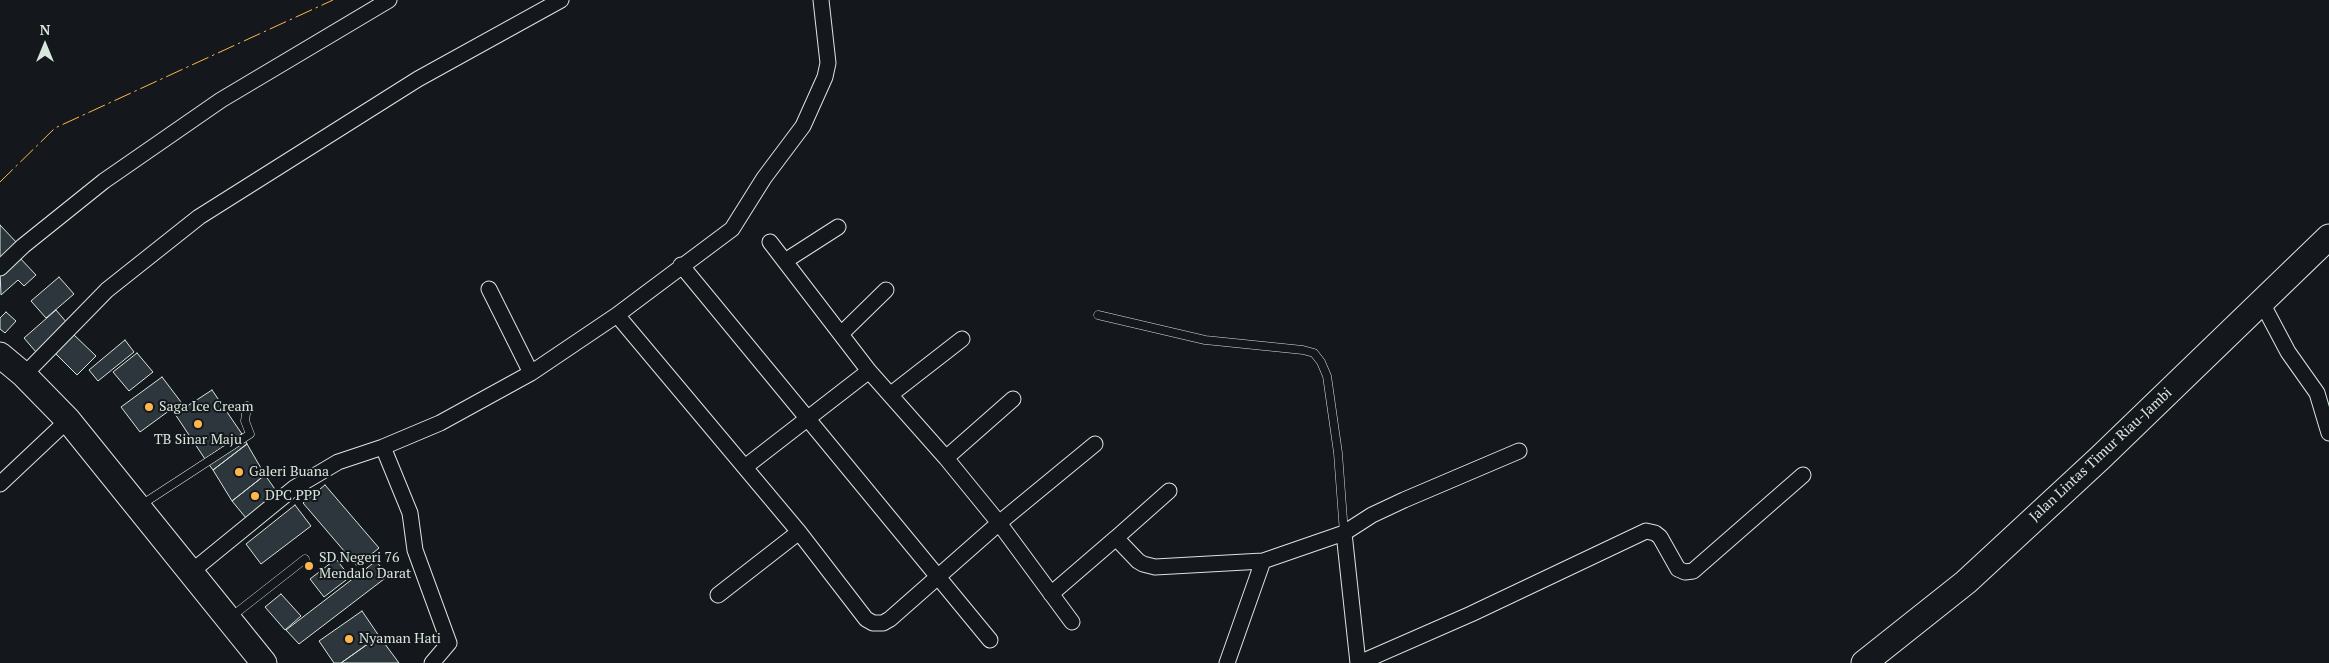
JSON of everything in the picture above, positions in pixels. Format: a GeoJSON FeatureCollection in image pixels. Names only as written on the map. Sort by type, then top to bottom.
{"type":"FeatureCollection","features":[{"type":"Feature","properties":{"kind":"highway","name":"Jalan Lintas Timur Riau-Jambi"},"geometry":{"type":"LineString","coordinates":[[1864,663],[1966,582],[2100,458],[2329,237]]}},
{"type":"Feature","properties":{"kind":"highway"},"geometry":{"type":"LineString","coordinates":[[2,359],[24,375],[68,420],[230,618],[264,663]]}},
{"type":"Feature","properties":{"kind":"street"},"geometry":{"type":"LineString","coordinates":[[0,268],[23,246],[104,181],[221,100],[389,0]]}},
{"type":"Feature","properties":{"kind":"street"},"geometry":{"type":"LineString","coordinates":[[24,375],[108,290],[199,217],[418,79],[560,0]]}},
{"type":"Feature","properties":{"kind":"street"},"geometry":{"type":"LineString","coordinates":[[191,572],[294,488],[338,462],[383,448],[440,423],[532,373],[617,315],[681,265],[732,229],[764,178],[803,126],[825,77],[828,63],[821,0]]}},
{"type":"Feature","properties":{"kind":"street"},"geometry":{"type":"LineString","coordinates":[[785,261],[838,227]]}},
{"type":"Feature","properties":{"kind":"street"},"geometry":{"type":"LineString","coordinates":[[770,242],[869,371],[946,458],[999,523],[1072,622]]}},
{"type":"Feature","properties":{"kind":"street"},"geometry":{"type":"LineString","coordinates":[[681,265],[990,640]]}},
{"type":"Feature","properties":{"kind":"street"},"geometry":{"type":"LineString","coordinates":[[489,289],[532,373]]}},
{"type":"Feature","properties":{"kind":"street"},"geometry":{"type":"LineString","coordinates":[[841,334],[886,290]]}},
{"type":"Feature","properties":{"kind":"street"},"geometry":{"type":"LineString","coordinates":[[2262,301],[2288,352],[2317,393],[2326,411],[2329,433]]}},
{"type":"Feature","properties":{"kind":"street"},"geometry":{"type":"LineString","coordinates":[[617,315],[799,532],[866,619],[873,623],[883,623],[890,619],[999,523],[1094,444]]}},
{"type":"Feature","properties":{"kind":"street"},"geometry":{"type":"LineString","coordinates":[[890,395],[962,339]]}},
{"type":"Feature","properties":{"kind":"street"},"geometry":{"type":"LineString","coordinates":[[745,467],[869,371]]}},
{"type":"Feature","properties":{"kind":"street"},"geometry":{"type":"LineString","coordinates":[[946,458],[1014,399]]}},
{"type":"Feature","properties":{"kind":"street"},"geometry":{"type":"LineString","coordinates":[[0,484],[68,420]]}},
{"type":"Feature","properties":{"kind":"street"},"geometry":{"type":"LineString","coordinates":[[383,448],[410,513],[415,550],[449,643],[432,663]]}},
{"type":"Feature","properties":{"kind":"street"},"geometry":{"type":"LineString","coordinates":[[1116,538],[1138,561],[1155,567],[1263,561],[1344,533],[1372,515],[1404,500],[1519,451]]}},
{"type":"Feature","properties":{"kind":"street"},"geometry":{"type":"LineString","coordinates":[[1344,533],[1359,663],[1471,614],[1646,530],[1650,530],[1660,536],[1678,569],[1685,572],[1693,571],[1803,475]]}},
{"type":"Feature","properties":{"kind":"street"},"geometry":{"type":"LineString","coordinates":[[1051,594],[1168,491]]}},
{"type":"Feature","properties":{"kind":"street"},"geometry":{"type":"LineString","coordinates":[[718,595],[799,532]]}},
{"type":"Feature","properties":{"kind":"street"},"geometry":{"type":"LineString","coordinates":[[1227,663],[1263,561]]}},
{"type":"Feature","properties":{"kind":"lane"},"geometry":{"type":"LineString","coordinates":[[1098,315],[1204,340],[1288,348],[1314,353],[1321,362],[1327,376],[1338,453],[1344,533]]}},
{"type":"Feature","properties":{"kind":"lane"},"geometry":{"type":"LineString","coordinates":[[139,506],[250,434],[246,421],[247,406]]}},
{"type":"Feature","properties":{"kind":"lane"},"geometry":{"type":"LineString","coordinates":[[230,618],[305,559]]}},
{"type":"Feature","properties":{"kind":"building"},"geometry":{"type":"Polygon","coordinates":[[[0,225],[18,244],[0,261],[0,225]]]}},
{"type":"Feature","properties":{"kind":"building"},"geometry":{"type":"Polygon","coordinates":[[[18,256],[36,275],[24,286],[18,280],[1,295],[0,272],[18,256]]]}},
{"type":"Feature","properties":{"kind":"building"},"geometry":{"type":"Polygon","coordinates":[[[59,277],[74,294],[46,318],[31,301],[59,277]]]}},
{"type":"Feature","properties":{"kind":"building"},"geometry":{"type":"Polygon","coordinates":[[[56,310],[68,324],[36,352],[24,338],[56,310]]]}},
{"type":"Feature","properties":{"kind":"building"},"geometry":{"type":"Polygon","coordinates":[[[6,312],[16,321],[5,333],[0,329],[0,318],[6,312]]]}},
{"type":"Feature","properties":{"kind":"building"},"geometry":{"type":"Polygon","coordinates":[[[73,334],[96,356],[77,375],[54,352],[73,334]]]}},
{"type":"Feature","properties":{"kind":"building"},"geometry":{"type":"Polygon","coordinates":[[[125,340],[134,352],[98,381],[89,370],[125,340]]]}},
{"type":"Feature","properties":{"kind":"building"},"geometry":{"type":"Polygon","coordinates":[[[137,353],[153,372],[129,391],[113,372],[137,353]]]}},
{"type":"Feature","properties":{"kind":"building"},"geometry":{"type":"Polygon","coordinates":[[[162,377],[181,402],[140,432],[121,407],[162,377]]]}},
{"type":"Feature","properties":{"kind":"building"},"geometry":{"type":"Polygon","coordinates":[[[212,390],[242,434],[205,459],[175,414],[212,390]]]}},
{"type":"Feature","properties":{"kind":"building"},"geometry":{"type":"Polygon","coordinates":[[[242,434],[247,444],[213,470],[205,459],[242,434]]]}},
{"type":"Feature","properties":{"kind":"building","name":"Galeri Buana"},"geometry":{"type":"Polygon","coordinates":[[[247,444],[265,475],[232,501],[213,470],[247,444]]]}},
{"type":"Feature","properties":{"kind":"building","name":"DPC PPP"},"geometry":{"type":"Polygon","coordinates":[[[265,475],[277,492],[246,518],[232,501],[265,475]]]}},
{"type":"Feature","properties":{"kind":"building"},"geometry":{"type":"Polygon","coordinates":[[[325,485],[379,548],[357,566],[303,503],[325,485]]]}},
{"type":"Feature","properties":{"kind":"building"},"geometry":{"type":"Polygon","coordinates":[[[295,505],[311,526],[261,564],[246,544],[295,505]]]}},
{"type":"Feature","properties":{"kind":"building"},"geometry":{"type":"Polygon","coordinates":[[[336,559],[350,577],[324,597],[310,579],[336,559]]]}},
{"type":"Feature","properties":{"kind":"building"},"geometry":{"type":"Polygon","coordinates":[[[376,561],[388,576],[299,644],[286,630],[376,561]]]}},
{"type":"Feature","properties":{"kind":"building"},"geometry":{"type":"Polygon","coordinates":[[[281,594],[301,616],[285,630],[265,607],[281,594]]]}},
{"type":"Feature","properties":{"kind":"building","name":"Nyaman Hati"},"geometry":{"type":"Polygon","coordinates":[[[362,611],[379,636],[341,663],[334,663],[319,641],[362,611]]]}},
{"type":"Feature","properties":{"kind":"building"},"geometry":{"type":"Polygon","coordinates":[[[379,636],[399,663],[341,663],[379,636]]]}},
{"type":"Feature","properties":{"kind":"power"},"geometry":{"type":"LineString","coordinates":[[0,182],[55,128],[333,0]]}},
{"type":"Feature","properties":{"kind":"place","name":"Saga Ice Cream"},"geometry":{"type":"Point","coordinates":[149,407]}},
{"type":"Feature","properties":{"kind":"place","name":"TB Sinar Maju"},"geometry":{"type":"Point","coordinates":[198,424]}},
{"type":"Feature","properties":{"kind":"place","name":"Galeri Buana"},"geometry":{"type":"Point","coordinates":[239,472]}},
{"type":"Feature","properties":{"kind":"place","name":"DPC PPP"},"geometry":{"type":"Point","coordinates":[255,496]}},
{"type":"Feature","properties":{"kind":"place","name":"SD Negeri 76 Mendalo Darat"},"geometry":{"type":"Point","coordinates":[309,566]}},
{"type":"Feature","properties":{"kind":"place","name":"Nyaman Hati"},"geometry":{"type":"Point","coordinates":[349,639]}}]}
